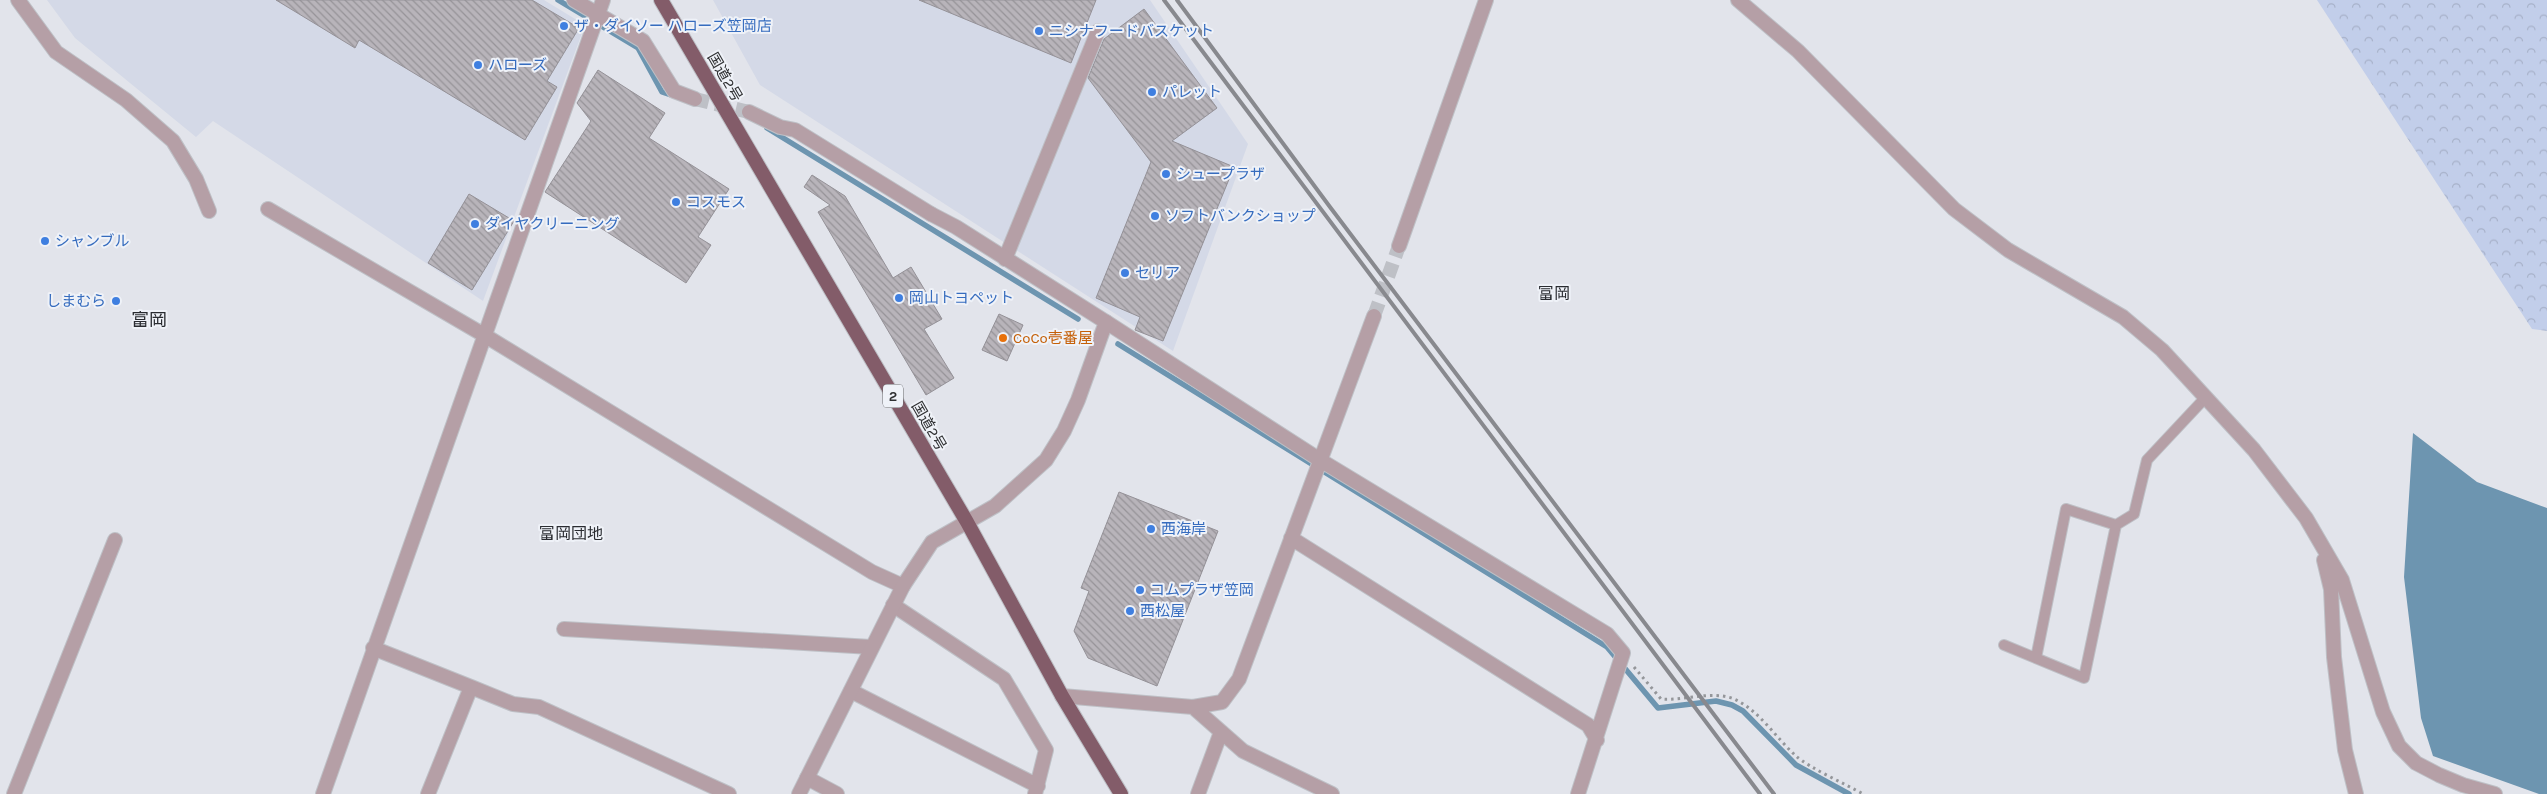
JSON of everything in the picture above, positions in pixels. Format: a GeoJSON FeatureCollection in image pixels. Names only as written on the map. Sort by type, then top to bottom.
{"type":"FeatureCollection","features":[{"type":"Feature","properties":{"kind":"highway","name":"国道2号"},"geometry":{"type":"LineString","coordinates":[[661,0],[967,522],[1062,696],[1121,794]]}},
{"type":"Feature","properties":{"kind":"street"},"geometry":{"type":"LineString","coordinates":[[18,0],[56,52],[126,100],[173,141],[196,179],[209,211]]}},
{"type":"Feature","properties":{"kind":"street"},"geometry":{"type":"LineString","coordinates":[[574,0],[595,19],[643,41],[674,90],[695,99]]}},
{"type":"Feature","properties":{"kind":"street"},"geometry":{"type":"LineString","coordinates":[[324,794],[373,648],[603,0]]}},
{"type":"Feature","properties":{"kind":"street"},"geometry":{"type":"LineString","coordinates":[[1399,246],[1486,0]]}},
{"type":"Feature","properties":{"kind":"street"},"geometry":{"type":"LineString","coordinates":[[1738,0],[1798,51],[1954,209],[2008,250],[2123,317],[2162,350],[2206,397],[2289,494],[2306,518],[2342,580],[2383,712],[2399,746],[2416,763],[2439,775],[2463,785],[2495,794]]}},
{"type":"Feature","properties":{"kind":"street"},"geometry":{"type":"LineString","coordinates":[[1006,259],[1098,31]]}},
{"type":"Feature","properties":{"kind":"street"},"geometry":{"type":"LineString","coordinates":[[749,112],[780,127],[795,130],[1106,322],[1317,465],[1607,634],[1622,659],[1578,794]]}},
{"type":"Feature","properties":{"kind":"street"},"geometry":{"type":"LineString","coordinates":[[268,209],[484,335],[872,572],[903,586]]}},
{"type":"Feature","properties":{"kind":"street"},"geometry":{"type":"LineString","coordinates":[[1062,696],[1194,708],[1222,702],[1239,679],[1374,316]]}},
{"type":"Feature","properties":{"kind":"street"},"geometry":{"type":"LineString","coordinates":[[799,794],[903,586],[932,542],[995,506],[1046,460],[1064,431],[1074,408],[1106,322]]}},
{"type":"Feature","properties":{"kind":"street"},"geometry":{"type":"LineString","coordinates":[[1291,538],[1588,725],[1597,740]]}},
{"type":"Feature","properties":{"kind":"street"},"geometry":{"type":"LineString","coordinates":[[14,794],[115,540]]}},
{"type":"Feature","properties":{"kind":"street"},"geometry":{"type":"LineString","coordinates":[[2321,545],[2331,589],[2334,657],[2345,750],[2356,794]]}},
{"type":"Feature","properties":{"kind":"street"},"geometry":{"type":"LineString","coordinates":[[851,691],[1037,790],[1046,750],[1004,679],[893,605]]}},
{"type":"Feature","properties":{"kind":"street"},"geometry":{"type":"LineString","coordinates":[[564,629],[871,647]]}},
{"type":"Feature","properties":{"kind":"street"},"geometry":{"type":"LineString","coordinates":[[373,648],[513,704],[539,706],[729,794]]}},
{"type":"Feature","properties":{"kind":"street"},"geometry":{"type":"LineString","coordinates":[[428,794],[471,687]]}},
{"type":"Feature","properties":{"kind":"street"},"geometry":{"type":"LineString","coordinates":[[1194,708],[1242,751],[1332,794]]}},
{"type":"Feature","properties":{"kind":"street"},"geometry":{"type":"LineString","coordinates":[[1198,794],[1221,732]]}},
{"type":"Feature","properties":{"kind":"street"},"geometry":{"type":"LineString","coordinates":[[807,778],[837,794]]}},
{"type":"Feature","properties":{"kind":"lane"},"geometry":{"type":"LineString","coordinates":[[2004,645],[2084,678],[2116,525],[2134,514],[2147,460],[2206,397]]}},
{"type":"Feature","properties":{"kind":"lane"},"geometry":{"type":"LineString","coordinates":[[2036,658],[2066,509],[2116,525]]}},
{"type":"Feature","properties":{"kind":"path"},"geometry":{"type":"LineString","coordinates":[[1622,659],[1661,699],[1675,700],[1715,696],[1732,699],[1749,708],[1798,757],[1863,794]]}},
{"type":"Feature","properties":{"kind":"shaded area"},"geometry":{"type":"Polygon","coordinates":[[[47,0],[544,0],[585,25],[483,301],[213,121],[196,137],[75,38],[47,0]]]}},
{"type":"Feature","properties":{"kind":"shaded area"},"geometry":{"type":"Polygon","coordinates":[[[713,0],[1150,0],[1248,144],[1173,351],[760,85],[713,0]]]}},
{"type":"Feature","properties":{"kind":"shaded area"},"geometry":{"type":"Polygon","coordinates":[[[2413,433],[2477,482],[2547,508],[2547,794],[2539,794],[2433,756],[2421,718],[2404,577],[2413,433]]]}},
{"type":"Feature","properties":{"kind":"green space"},"geometry":{"type":"Polygon","coordinates":[[[2317,0],[2547,0],[2547,331],[2532,329],[2317,0]]]}},
{"type":"Feature","properties":{"kind":"building","name":"ハローズ"},"geometry":{"type":"Polygon","coordinates":[[[276,0],[532,0],[579,28],[547,81],[557,87],[525,140],[359,40],[355,48],[276,0]]]}},
{"type":"Feature","properties":{"kind":"building","name":"ニシナフードバスケット"},"geometry":{"type":"Polygon","coordinates":[[[919,0],[1096,0],[1071,63],[919,0]]]}},
{"type":"Feature","properties":{"kind":"building"},"geometry":{"type":"Polygon","coordinates":[[[1144,9],[1217,108],[1172,141],[1234,167],[1163,341],[1135,330],[1140,317],[1096,298],[1151,162],[1088,78],[1104,39],[1144,9]]]}},
{"type":"Feature","properties":{"kind":"building"},"geometry":{"type":"Polygon","coordinates":[[[598,70],[665,113],[649,138],[729,189],[698,237],[711,245],[686,283],[545,192],[591,121],[577,103],[598,70]]]}},
{"type":"Feature","properties":{"kind":"building","name":"岡山トヨペット"},"geometry":{"type":"Polygon","coordinates":[[[812,175],[845,196],[893,278],[911,267],[942,319],[924,329],[954,378],[926,395],[818,212],[830,205],[804,187],[812,175]]]}},
{"type":"Feature","properties":{"kind":"building"},"geometry":{"type":"Polygon","coordinates":[[[469,194],[514,221],[472,290],[428,263],[469,194]]]}},
{"type":"Feature","properties":{"kind":"building","name":"CoCo壱番屋"},"geometry":{"type":"Polygon","coordinates":[[[999,314],[1023,325],[1007,361],[982,350],[999,314]]]}},
{"type":"Feature","properties":{"kind":"building","name":"コムプラザ笠岡"},"geometry":{"type":"Polygon","coordinates":[[[1119,492],[1218,531],[1157,686],[1088,658],[1074,631],[1089,591],[1081,588],[1119,492]]]}},
{"type":"Feature","properties":{"kind":"waterway"},"geometry":{"type":"LineString","coordinates":[[558,0],[638,48],[662,92],[674,96]]}},
{"type":"Feature","properties":{"kind":"waterway"},"geometry":{"type":"LineString","coordinates":[[767,128],[1078,319]]}},
{"type":"Feature","properties":{"kind":"waterway"},"geometry":{"type":"LineString","coordinates":[[1118,344],[1607,647],[1658,708],[1716,701],[1732,705],[1743,711],[1796,765],[1849,794]]}},
{"type":"Feature","properties":{"kind":"tunnel"},"geometry":{"type":"LineString","coordinates":[[695,99],[749,112]]}},
{"type":"Feature","properties":{"kind":"tunnel"},"geometry":{"type":"LineString","coordinates":[[1374,316],[1399,246]]}},
{"type":"Feature","properties":{"kind":"railway"},"geometry":{"type":"LineString","coordinates":[[1164,0],[1760,794]]}},
{"type":"Feature","properties":{"kind":"railway"},"geometry":{"type":"LineString","coordinates":[[1177,0],[1330,207],[1774,794]]}},
{"type":"Feature","properties":{"kind":"place","name":"ザ・ダイソー ハローズ笠岡店"},"geometry":{"type":"Point","coordinates":[564,26]}},
{"type":"Feature","properties":{"kind":"place","name":"ニシナフードバスケット"},"geometry":{"type":"Point","coordinates":[1039,31]}},
{"type":"Feature","properties":{"kind":"place","name":"ハローズ"},"geometry":{"type":"Point","coordinates":[478,65]}},
{"type":"Feature","properties":{"kind":"place","name":"パレット"},"geometry":{"type":"Point","coordinates":[1152,92]}},
{"type":"Feature","properties":{"kind":"place","name":"シュープラザ"},"geometry":{"type":"Point","coordinates":[1166,174]}},
{"type":"Feature","properties":{"kind":"place","name":"コスモス"},"geometry":{"type":"Point","coordinates":[676,202]}},
{"type":"Feature","properties":{"kind":"place","name":"ソフトバンクショップ"},"geometry":{"type":"Point","coordinates":[1155,216]}},
{"type":"Feature","properties":{"kind":"place","name":"ダイヤクリーニング"},"geometry":{"type":"Point","coordinates":[475,224]}},
{"type":"Feature","properties":{"kind":"place","name":"シャンブル"},"geometry":{"type":"Point","coordinates":[45,241]}},
{"type":"Feature","properties":{"kind":"place","name":"セリア"},"geometry":{"type":"Point","coordinates":[1125,273]}},
{"type":"Feature","properties":{"kind":"place","name":"岡山トヨペット"},"geometry":{"type":"Point","coordinates":[899,298]}},
{"type":"Feature","properties":{"kind":"place","name":"しまむら"},"geometry":{"type":"Point","coordinates":[116,301]}},
{"type":"Feature","properties":{"kind":"place","name":"CoCo壱番屋"},"geometry":{"type":"Point","coordinates":[1003,338]}},
{"type":"Feature","properties":{"kind":"place","name":"西海岸"},"geometry":{"type":"Point","coordinates":[1151,529]}},
{"type":"Feature","properties":{"kind":"place","name":"コムプラザ笠岡"},"geometry":{"type":"Point","coordinates":[1140,590]}},
{"type":"Feature","properties":{"kind":"place","name":"西松屋"},"geometry":{"type":"Point","coordinates":[1130,611]}},
{"type":"Feature","properties":{"kind":"district","name":"富岡"},"geometry":{"type":"Point","coordinates":[1554,293]}},
{"type":"Feature","properties":{"kind":"district","name":"富岡"},"geometry":{"type":"Point","coordinates":[149,320]}},
{"type":"Feature","properties":{"kind":"district","name":"富岡団地"},"geometry":{"type":"Point","coordinates":[571,533]}}]}
